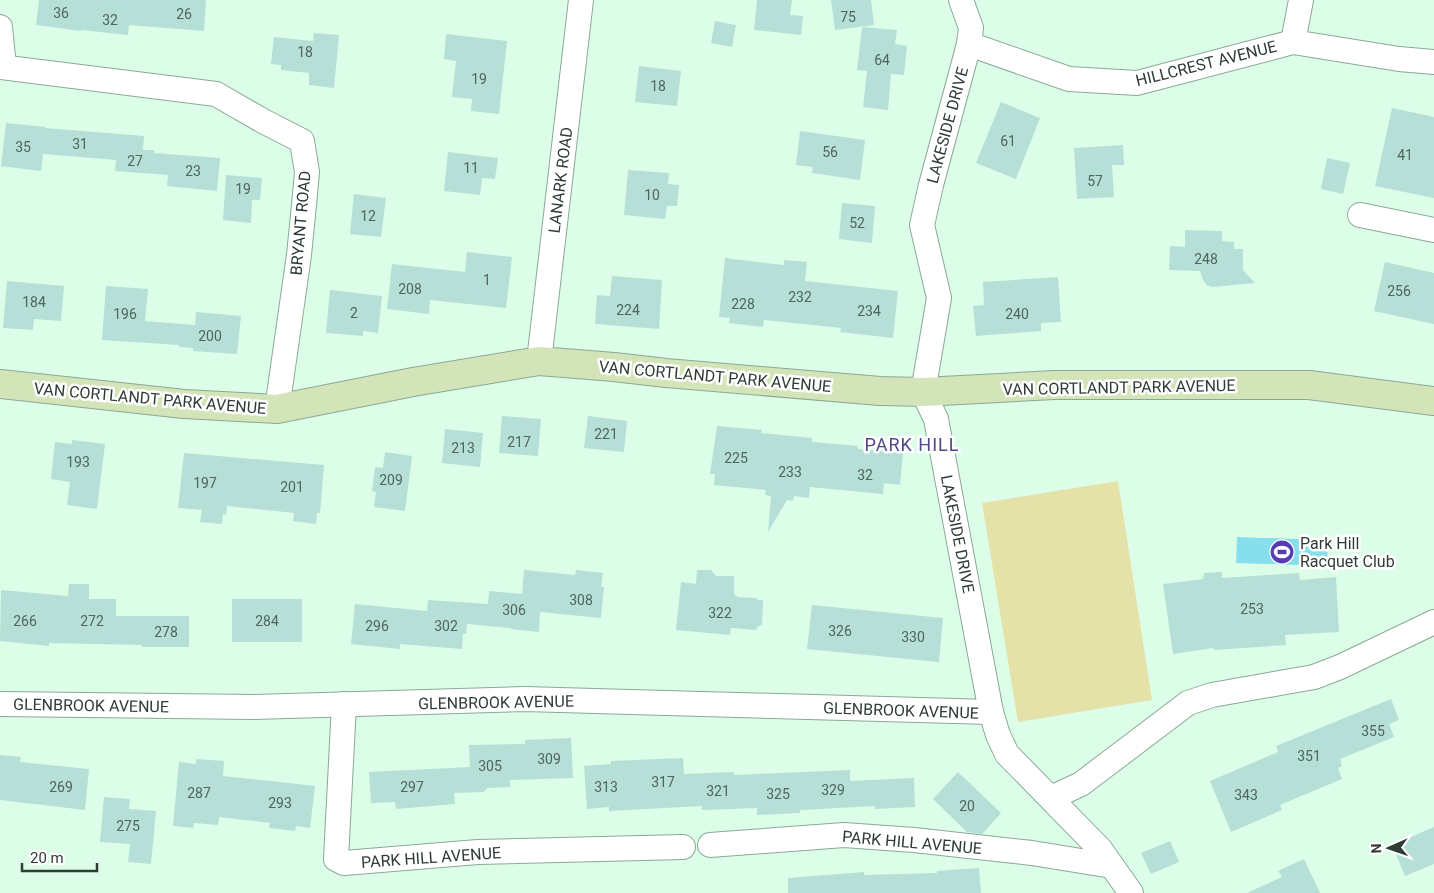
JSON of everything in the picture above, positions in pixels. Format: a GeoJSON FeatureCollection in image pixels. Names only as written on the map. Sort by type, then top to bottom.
{"type":"FeatureCollection","features":[{"type":"Feature","properties":{"kind":"street","name":"LANARK ROAD"},"geometry":{"type":"LineString","coordinates":[[539,361],[582,0]]}},
{"type":"Feature","properties":{"kind":"street"},"geometry":{"type":"LineString","coordinates":[[961,0],[971,28],[969,44]]}},
{"type":"Feature","properties":{"kind":"street"},"geometry":{"type":"LineString","coordinates":[[1293,42],[1301,0]]}},
{"type":"Feature","properties":{"kind":"street"},"geometry":{"type":"LineString","coordinates":[[0,27],[2,67]]}},
{"type":"Feature","properties":{"kind":"street","name":"HILLCREST AVENUE"},"geometry":{"type":"LineString","coordinates":[[969,44],[1068,79],[1137,82],[1293,42],[1399,59],[1434,62]]}},
{"type":"Feature","properties":{"kind":"street","name":"LAKESIDE DRIVE"},"geometry":{"type":"LineString","coordinates":[[969,44],[922,225],[939,298],[923,392],[936,419],[991,712],[998,735],[1007,754],[1100,849],[1131,893]]}},
{"type":"Feature","properties":{"kind":"street","name":"BRYANT ROAD"},"geometry":{"type":"LineString","coordinates":[[2,67],[216,94],[302,141],[307,172],[305,197],[299,255],[277,409]]}},
{"type":"Feature","properties":{"kind":"street"},"geometry":{"type":"LineString","coordinates":[[1360,215],[1434,230]]}},
{"type":"Feature","properties":{"kind":"street","name":"VAN CORTLANDT PARK AVENUE"},"geometry":{"type":"LineString","coordinates":[[0,384],[184,404],[277,409],[413,382],[539,361],[871,390],[923,392],[1054,385],[1309,385],[1434,401]]}},
{"type":"Feature","properties":{"kind":"street"},"geometry":{"type":"LineString","coordinates":[[1051,798],[1081,784],[1188,703],[1212,695],[1314,677],[1340,667],[1434,622]]}},
{"type":"Feature","properties":{"kind":"street","name":"GLENBROOK AVENUE"},"geometry":{"type":"LineString","coordinates":[[0,704],[254,707],[524,699],[991,712]]}},
{"type":"Feature","properties":{"kind":"street","name":"PARK HILL AVENUE"},"geometry":{"type":"LineString","coordinates":[[344,704],[336,859],[344,863],[478,852],[683,846]]}},
{"type":"Feature","properties":{"kind":"street","name":"PARK HILL AVENUE"},"geometry":{"type":"LineString","coordinates":[[710,845],[844,835],[914,840],[1032,853],[1112,866]]}},
{"type":"Feature","properties":{"kind":"shaded area"},"geometry":{"type":"Polygon","coordinates":[[[1118,481],[1152,700],[1018,722],[982,503],[1118,481]]]}},
{"type":"Feature","properties":{"kind":"water","name":"Park Hill Racquet Club"},"geometry":{"type":"Polygon","coordinates":[[[1237,537],[1328,540],[1327,566],[1236,563],[1237,537]]]}},
{"type":"Feature","properties":{"kind":"building"},"geometry":{"type":"Polygon","coordinates":[[[39,0],[206,0],[204,31],[129,25],[128,35],[36,25],[39,0]]]}},
{"type":"Feature","properties":{"kind":"building"},"geometry":{"type":"Polygon","coordinates":[[[757,0],[792,0],[790,15],[803,16],[801,35],[754,30],[757,0]]]}},
{"type":"Feature","properties":{"kind":"building"},"geometry":{"type":"Polygon","coordinates":[[[831,0],[871,0],[874,25],[835,30],[831,0]]]}},
{"type":"Feature","properties":{"kind":"building"},"geometry":{"type":"Polygon","coordinates":[[[715,21],[736,25],[732,47],[711,43],[715,21]]]}},
{"type":"Feature","properties":{"kind":"building"},"geometry":{"type":"Polygon","coordinates":[[[862,27],[897,30],[895,44],[907,46],[904,75],[891,74],[888,110],[863,107],[867,71],[857,70],[862,27]]]}},
{"type":"Feature","properties":{"kind":"building"},"geometry":{"type":"Polygon","coordinates":[[[314,33],[339,35],[334,88],[309,85],[309,73],[281,70],[281,65],[271,64],[274,37],[313,41],[314,33]]]}},
{"type":"Feature","properties":{"kind":"building"},"geometry":{"type":"Polygon","coordinates":[[[446,34],[507,41],[499,114],[471,111],[472,99],[452,97],[456,61],[444,59],[446,34]]]}},
{"type":"Feature","properties":{"kind":"building"},"geometry":{"type":"Polygon","coordinates":[[[639,66],[681,71],[677,106],[635,102],[639,66]]]}},
{"type":"Feature","properties":{"kind":"building"},"geometry":{"type":"Polygon","coordinates":[[[1001,102],[1040,118],[1016,179],[976,163],[1001,102]]]}},
{"type":"Feature","properties":{"kind":"building"},"geometry":{"type":"Polygon","coordinates":[[[1392,108],[1434,117],[1434,198],[1375,186],[1392,108]]]}},
{"type":"Feature","properties":{"kind":"building"},"geometry":{"type":"Polygon","coordinates":[[[6,123],[144,136],[143,150],[154,150],[154,153],[220,158],[217,191],[167,186],[168,175],[115,171],[116,160],[43,154],[41,171],[1,166],[6,123]]]}},
{"type":"Feature","properties":{"kind":"building"},"geometry":{"type":"Polygon","coordinates":[[[800,131],[865,140],[860,180],[812,173],[813,167],[796,165],[800,131]]]}},
{"type":"Feature","properties":{"kind":"building"},"geometry":{"type":"Polygon","coordinates":[[[1123,145],[1124,165],[1112,165],[1114,197],[1077,199],[1074,148],[1123,145]]]}},
{"type":"Feature","properties":{"kind":"building"},"geometry":{"type":"Polygon","coordinates":[[[448,152],[498,158],[495,179],[482,178],[480,195],[444,191],[448,152]]]}},
{"type":"Feature","properties":{"kind":"building"},"geometry":{"type":"Polygon","coordinates":[[[1327,158],[1350,163],[1343,194],[1321,189],[1327,158]]]}},
{"type":"Feature","properties":{"kind":"building"},"geometry":{"type":"Polygon","coordinates":[[[628,170],[669,173],[668,184],[679,185],[677,206],[667,206],[665,219],[624,215],[628,170]]]}},
{"type":"Feature","properties":{"kind":"building"},"geometry":{"type":"Polygon","coordinates":[[[226,175],[262,178],[260,200],[252,200],[251,223],[223,220],[226,175]]]}},
{"type":"Feature","properties":{"kind":"building"},"geometry":{"type":"Polygon","coordinates":[[[354,194],[386,198],[381,237],[350,234],[354,194]]]}},
{"type":"Feature","properties":{"kind":"building"},"geometry":{"type":"Polygon","coordinates":[[[842,203],[875,206],[872,243],[839,239],[842,203]]]}},
{"type":"Feature","properties":{"kind":"building"},"geometry":{"type":"Polygon","coordinates":[[[1185,230],[1222,231],[1222,241],[1234,242],[1234,249],[1243,249],[1243,270],[1255,283],[1212,287],[1203,280],[1200,271],[1169,270],[1170,246],[1185,247],[1185,230]]]}},
{"type":"Feature","properties":{"kind":"building"},"geometry":{"type":"Polygon","coordinates":[[[467,252],[512,257],[506,308],[430,300],[429,314],[387,309],[392,264],[465,272],[467,252]]]}},
{"type":"Feature","properties":{"kind":"building"},"geometry":{"type":"Polygon","coordinates":[[[725,258],[784,265],[784,260],[807,262],[805,281],[898,291],[893,338],[840,332],[841,328],[764,320],[763,327],[729,323],[730,318],[719,317],[725,258]]]}},
{"type":"Feature","properties":{"kind":"building"},"geometry":{"type":"Polygon","coordinates":[[[1385,262],[1434,273],[1434,324],[1374,311],[1385,262]]]}},
{"type":"Feature","properties":{"kind":"building"},"geometry":{"type":"Polygon","coordinates":[[[612,276],[662,280],[659,329],[595,324],[597,295],[610,296],[612,276]]]}},
{"type":"Feature","properties":{"kind":"building"},"geometry":{"type":"Polygon","coordinates":[[[1058,277],[1061,322],[1041,323],[1041,331],[976,336],[973,306],[984,305],[983,282],[1058,277]]]}},
{"type":"Feature","properties":{"kind":"building"},"geometry":{"type":"Polygon","coordinates":[[[7,281],[64,286],[61,321],[34,319],[33,330],[3,328],[7,281]]]}},
{"type":"Feature","properties":{"kind":"building"},"geometry":{"type":"Polygon","coordinates":[[[106,286],[148,289],[145,321],[195,325],[196,312],[241,316],[237,354],[193,351],[193,348],[179,347],[179,345],[102,340],[106,286]]]}},
{"type":"Feature","properties":{"kind":"building"},"geometry":{"type":"Polygon","coordinates":[[[330,290],[382,296],[378,333],[363,331],[363,336],[326,333],[330,290]]]}},
{"type":"Feature","properties":{"kind":"building"},"geometry":{"type":"Polygon","coordinates":[[[502,416],[541,419],[538,456],[499,453],[502,416]]]}},
{"type":"Feature","properties":{"kind":"building"},"geometry":{"type":"Polygon","coordinates":[[[588,416],[627,421],[624,452],[584,448],[588,416]]]}},
{"type":"Feature","properties":{"kind":"building"},"geometry":{"type":"Polygon","coordinates":[[[717,426],[762,430],[761,433],[812,438],[812,442],[858,446],[858,449],[903,453],[900,485],[884,483],[883,494],[810,487],[809,498],[794,496],[793,501],[787,500],[768,532],[771,496],[765,495],[766,490],[714,485],[715,474],[710,474],[717,426]]]}},
{"type":"Feature","properties":{"kind":"building"},"geometry":{"type":"Polygon","coordinates":[[[445,429],[483,433],[480,467],[442,463],[445,429]]]}},
{"type":"Feature","properties":{"kind":"building"},"geometry":{"type":"Polygon","coordinates":[[[72,440],[105,444],[97,509],[67,505],[70,482],[51,479],[55,442],[72,444],[72,440]]]}},
{"type":"Feature","properties":{"kind":"building"},"geometry":{"type":"Polygon","coordinates":[[[385,452],[412,456],[405,511],[374,507],[376,492],[372,491],[375,467],[383,468],[385,452]]]}},
{"type":"Feature","properties":{"kind":"building"},"geometry":{"type":"Polygon","coordinates":[[[184,453],[324,465],[320,513],[317,513],[316,524],[293,521],[294,513],[227,506],[226,515],[223,514],[222,524],[200,522],[202,510],[178,508],[184,453]]]}},
{"type":"Feature","properties":{"kind":"building"},"geometry":{"type":"Polygon","coordinates":[[[524,570],[575,575],[576,570],[603,573],[601,587],[604,587],[601,618],[540,612],[539,632],[467,624],[466,634],[463,634],[462,649],[400,644],[400,649],[351,644],[355,604],[427,611],[428,600],[488,604],[489,591],[522,594],[524,570]]]}},
{"type":"Feature","properties":{"kind":"building"},"geometry":{"type":"Polygon","coordinates":[[[697,570],[711,570],[716,576],[734,576],[734,595],[763,600],[762,625],[758,626],[756,630],[731,628],[730,635],[676,630],[681,582],[696,584],[697,570]]]}},
{"type":"Feature","properties":{"kind":"building","name":"Park Hill Racquet Club"},"geometry":{"type":"Polygon","coordinates":[[[1222,572],[1222,578],[1299,573],[1300,580],[1336,577],[1339,632],[1285,635],[1286,645],[1214,650],[1213,648],[1173,654],[1163,584],[1203,579],[1204,573],[1222,572]]]}},
{"type":"Feature","properties":{"kind":"building"},"geometry":{"type":"Polygon","coordinates":[[[69,584],[89,584],[89,599],[116,599],[116,616],[189,616],[189,647],[49,643],[49,646],[0,641],[1,590],[68,596],[69,584]]]}},
{"type":"Feature","properties":{"kind":"building"},"geometry":{"type":"Polygon","coordinates":[[[232,599],[302,599],[302,642],[232,642],[232,599]]]}},
{"type":"Feature","properties":{"kind":"building"},"geometry":{"type":"Polygon","coordinates":[[[812,605],[943,618],[939,662],[807,649],[812,605]]]}},
{"type":"Feature","properties":{"kind":"building"},"geometry":{"type":"Polygon","coordinates":[[[1391,699],[1399,720],[1389,724],[1394,737],[1340,759],[1342,766],[1338,768],[1342,779],[1280,805],[1282,810],[1231,832],[1210,781],[1278,752],[1276,746],[1391,699]]]}},
{"type":"Feature","properties":{"kind":"building"},"geometry":{"type":"Polygon","coordinates":[[[571,738],[573,778],[510,780],[510,787],[487,788],[484,792],[454,793],[455,804],[396,809],[395,802],[371,803],[369,772],[470,767],[469,745],[525,744],[525,740],[571,738]]]}},
{"type":"Feature","properties":{"kind":"building"},"geometry":{"type":"Polygon","coordinates":[[[0,755],[21,757],[20,762],[89,769],[85,810],[0,800],[0,755]]]}},
{"type":"Feature","properties":{"kind":"building"},"geometry":{"type":"Polygon","coordinates":[[[683,758],[684,774],[734,772],[734,775],[850,770],[850,781],[914,778],[915,807],[875,809],[875,806],[800,810],[800,813],[757,815],[757,808],[702,810],[702,806],[609,811],[609,807],[587,809],[584,766],[611,764],[611,761],[683,758]]]}},
{"type":"Feature","properties":{"kind":"building"},"geometry":{"type":"Polygon","coordinates":[[[196,759],[224,761],[223,776],[315,786],[310,828],[296,826],[295,831],[269,828],[270,823],[219,817],[218,825],[194,823],[193,828],[173,826],[179,762],[196,764],[196,759]]]}},
{"type":"Feature","properties":{"kind":"building"},"geometry":{"type":"Polygon","coordinates":[[[958,772],[1001,813],[982,834],[967,832],[933,799],[958,772]]]}},
{"type":"Feature","properties":{"kind":"building"},"geometry":{"type":"Polygon","coordinates":[[[104,797],[130,799],[129,809],[156,811],[151,864],[128,862],[130,844],[100,842],[104,797]]]}},
{"type":"Feature","properties":{"kind":"building"},"geometry":{"type":"Polygon","coordinates":[[[1434,827],[1434,864],[1405,876],[1392,845],[1434,827]]]}},
{"type":"Feature","properties":{"kind":"building"},"geometry":{"type":"Polygon","coordinates":[[[1170,841],[1179,862],[1151,874],[1141,853],[1170,841]]]}},
{"type":"Feature","properties":{"kind":"building"},"geometry":{"type":"Polygon","coordinates":[[[1304,859],[1320,893],[1247,893],[1282,877],[1278,871],[1304,859]]]}},
{"type":"Feature","properties":{"kind":"building"},"geometry":{"type":"Polygon","coordinates":[[[979,868],[981,893],[788,893],[788,878],[864,872],[864,875],[937,873],[937,871],[979,868]]]}},
{"type":"Feature","properties":{"kind":"place","name":"Park Hill Racquet Club"},"geometry":{"type":"Point","coordinates":[1282,552]}},
{"type":"Feature","properties":{"kind":"district","name":"PARK HILL"},"geometry":{"type":"Point","coordinates":[912,445]}}]}
